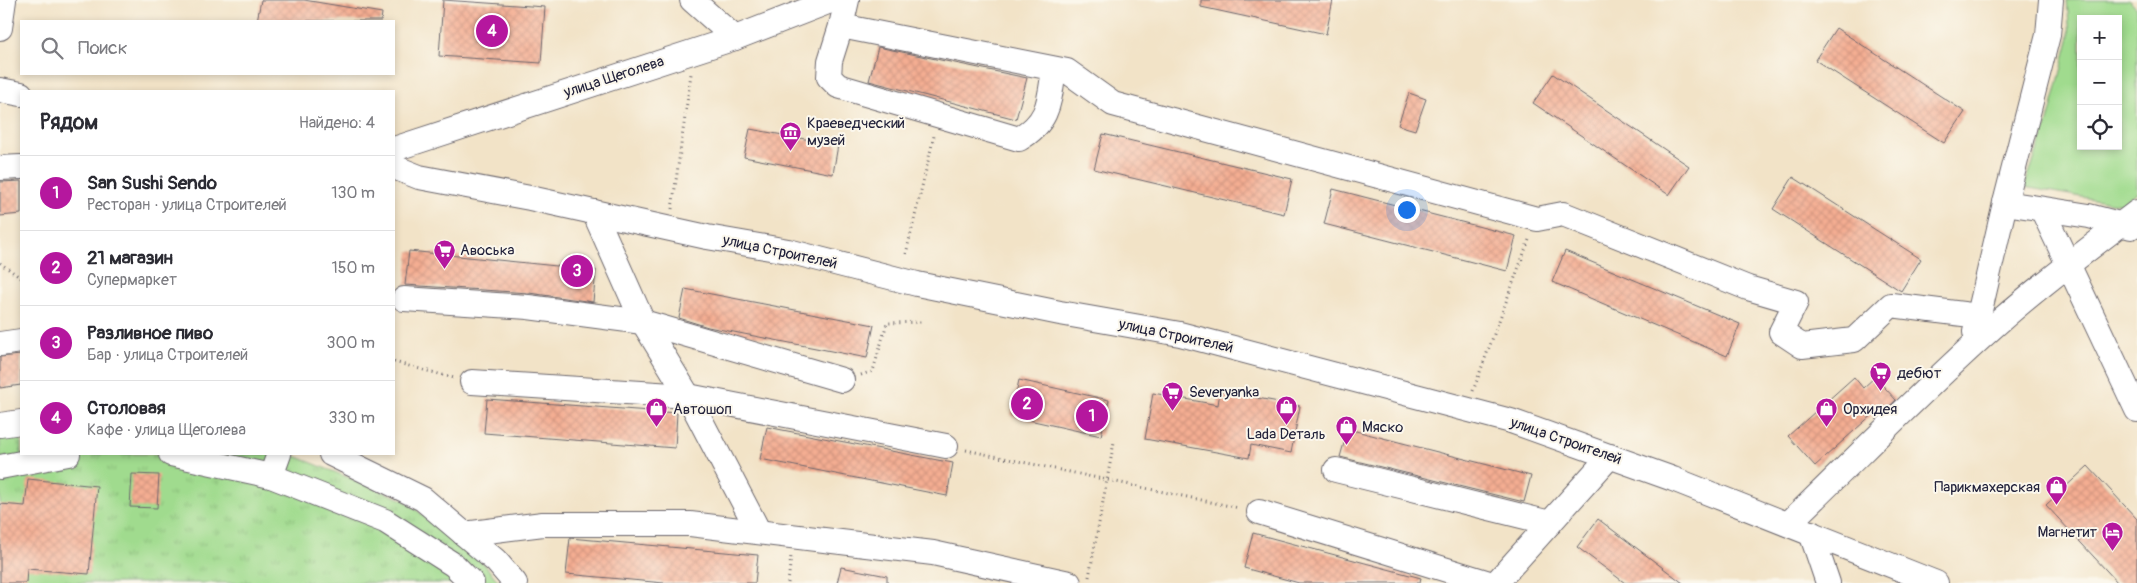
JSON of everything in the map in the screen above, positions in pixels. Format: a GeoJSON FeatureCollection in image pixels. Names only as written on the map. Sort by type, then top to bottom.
{"type":"FeatureCollection","features":[{"type":"Feature","properties":{"kind":"street"},"geometry":{"type":"LineString","coordinates":[[692,0],[735,38]]}},
{"type":"Feature","properties":{"kind":"street","name":"улица Щеголева"},"geometry":{"type":"LineString","coordinates":[[395,149],[735,38],[833,0]]}},
{"type":"Feature","properties":{"kind":"street"},"geometry":{"type":"LineString","coordinates":[[847,0],[830,62],[829,77],[838,86],[1018,139],[1032,132],[1047,112],[1054,69]]}},
{"type":"Feature","properties":{"kind":"street"},"geometry":{"type":"LineString","coordinates":[[1972,347],[2005,203],[2048,35],[2051,0]]}},
{"type":"Feature","properties":{"kind":"street"},"geometry":{"type":"LineString","coordinates":[[0,28],[2,2]]}},
{"type":"Feature","properties":{"kind":"street"},"geometry":{"type":"LineString","coordinates":[[841,26],[1067,71],[1113,104],[1537,219],[1563,214],[1748,288],[1796,302],[1782,332],[1802,346],[1854,340],[1891,305],[1979,316]]}},
{"type":"Feature","properties":{"kind":"street"},"geometry":{"type":"LineString","coordinates":[[0,90],[20,94]]}},
{"type":"Feature","properties":{"kind":"street"},"geometry":{"type":"LineString","coordinates":[[0,168],[20,167]]}},
{"type":"Feature","properties":{"kind":"street","name":"улица Строителей"},"geometry":{"type":"LineString","coordinates":[[395,167],[420,177],[707,237],[788,251],[926,286],[1180,334],[1511,421],[1674,479],[1936,583]]}},
{"type":"Feature","properties":{"kind":"street"},"geometry":{"type":"LineString","coordinates":[[2005,203],[2131,222]]}},
{"type":"Feature","properties":{"kind":"street"},"geometry":{"type":"LineString","coordinates":[[2042,209],[2137,410]]}},
{"type":"Feature","properties":{"kind":"street"},"geometry":{"type":"LineString","coordinates":[[594,212],[643,322],[688,396],[759,532]]}},
{"type":"Feature","properties":{"kind":"street"},"geometry":{"type":"LineString","coordinates":[[1788,524],[2001,320],[2068,265],[2131,222]]}},
{"type":"Feature","properties":{"kind":"street"},"geometry":{"type":"LineString","coordinates":[[404,299],[528,307],[643,322],[842,380]]}},
{"type":"Feature","properties":{"kind":"street"},"geometry":{"type":"LineString","coordinates":[[0,344],[20,341]]}},
{"type":"Feature","properties":{"kind":"street"},"geometry":{"type":"LineString","coordinates":[[472,382],[688,396],[946,446]]}},
{"type":"Feature","properties":{"kind":"street"},"geometry":{"type":"LineString","coordinates":[[0,425],[20,422]]}},
{"type":"Feature","properties":{"kind":"street"},"geometry":{"type":"LineString","coordinates":[[0,467],[63,455]]}},
{"type":"Feature","properties":{"kind":"street"},"geometry":{"type":"LineString","coordinates":[[176,455],[271,476],[385,521],[454,565],[472,583]]}},
{"type":"Feature","properties":{"kind":"street"},"geometry":{"type":"LineString","coordinates":[[271,476],[279,455]]}},
{"type":"Feature","properties":{"kind":"street"},"geometry":{"type":"LineString","coordinates":[[333,455],[423,499],[496,561],[515,583]]}},
{"type":"Feature","properties":{"kind":"street"},"geometry":{"type":"LineString","coordinates":[[1496,583],[1610,456]]}},
{"type":"Feature","properties":{"kind":"street"},"geometry":{"type":"LineString","coordinates":[[1336,470],[1550,523]]}},
{"type":"Feature","properties":{"kind":"street"},"geometry":{"type":"LineString","coordinates":[[1260,512],[1489,583]]}},
{"type":"Feature","properties":{"kind":"street"},"geometry":{"type":"LineString","coordinates":[[464,534],[542,524],[690,524],[933,553],[1069,583]]}},
{"type":"Feature","properties":{"kind":"street"},"geometry":{"type":"LineString","coordinates":[[1811,533],[1828,583]]}},
{"type":"Feature","properties":{"kind":"path"},"geometry":{"type":"LineString","coordinates":[[670,228],[694,51]]}},
{"type":"Feature","properties":{"kind":"path"},"geometry":{"type":"LineString","coordinates":[[906,254],[939,116]]}},
{"type":"Feature","properties":{"kind":"path"},"geometry":{"type":"LineString","coordinates":[[1465,410],[1537,219]]}},
{"type":"Feature","properties":{"kind":"path"},"geometry":{"type":"LineString","coordinates":[[0,263],[20,277]]}},
{"type":"Feature","properties":{"kind":"path"},"geometry":{"type":"LineString","coordinates":[[395,362],[472,382]]}},
{"type":"Feature","properties":{"kind":"path"},"geometry":{"type":"LineString","coordinates":[[1088,583],[1114,442]]}},
{"type":"Feature","properties":{"kind":"path"},"geometry":{"type":"LineString","coordinates":[[946,446],[1260,512]]}},
{"type":"Feature","properties":{"kind":"path"},"geometry":{"type":"LineString","coordinates":[[788,583],[793,536]]}},
{"type":"Feature","properties":{"kind":"green space"},"geometry":{"type":"Polygon","coordinates":[[[2067,0],[2128,0],[2137,8],[2137,192],[2122,204],[2024,187],[2047,125],[2070,36],[2067,0]]]}},
{"type":"Feature","properties":{"kind":"green space"},"geometry":{"type":"Polygon","coordinates":[[[20,433],[20,455],[292,455],[404,500],[483,563],[500,583],[0,583],[0,437],[20,433]]]}},
{"type":"Feature","properties":{"kind":"building"},"geometry":{"type":"Polygon","coordinates":[[[261,0],[304,0],[382,13],[381,20],[257,20],[261,0]]]}},
{"type":"Feature","properties":{"kind":"building"},"geometry":{"type":"Polygon","coordinates":[[[443,0],[545,7],[541,63],[439,56],[443,0]]]}},
{"type":"Feature","properties":{"kind":"building"},"geometry":{"type":"Polygon","coordinates":[[[1201,0],[1333,0],[1326,34],[1201,7],[1201,0]]]}},
{"type":"Feature","properties":{"kind":"building"},"geometry":{"type":"Polygon","coordinates":[[[1836,28],[1965,112],[1944,143],[1815,60],[1836,28]]]}},
{"type":"Feature","properties":{"kind":"building"},"geometry":{"type":"Polygon","coordinates":[[[878,47],[1027,78],[1016,119],[869,81],[878,47]]]}},
{"type":"Feature","properties":{"kind":"building"},"geometry":{"type":"Polygon","coordinates":[[[1553,74],[1689,166],[1669,195],[1533,103],[1553,74]]]}},
{"type":"Feature","properties":{"kind":"building"},"geometry":{"type":"Polygon","coordinates":[[[1409,93],[1426,99],[1415,130],[1398,125],[1409,93]]]}},
{"type":"Feature","properties":{"kind":"building","name":"Краеведческий музей"},"geometry":{"type":"Polygon","coordinates":[[[750,129],[838,145],[833,174],[744,157],[750,129]]]}},
{"type":"Feature","properties":{"kind":"building"},"geometry":{"type":"Polygon","coordinates":[[[1103,134],[1292,179],[1284,214],[1094,169],[1103,134]]]}},
{"type":"Feature","properties":{"kind":"building"},"geometry":{"type":"Polygon","coordinates":[[[1793,177],[1921,259],[1901,291],[1773,209],[1793,177]]]}},
{"type":"Feature","properties":{"kind":"building"},"geometry":{"type":"Polygon","coordinates":[[[20,181],[20,214],[0,216],[0,182],[20,181]]]}},
{"type":"Feature","properties":{"kind":"building"},"geometry":{"type":"Polygon","coordinates":[[[1333,189],[1516,236],[1507,271],[1324,224],[1333,189]]]}},
{"type":"Feature","properties":{"kind":"building"},"geometry":{"type":"Polygon","coordinates":[[[409,251],[596,270],[593,302],[529,293],[405,285],[409,251]]]}},
{"type":"Feature","properties":{"kind":"building"},"geometry":{"type":"Polygon","coordinates":[[[1565,251],[1740,324],[1727,356],[1552,282],[1565,251]]]}},
{"type":"Feature","properties":{"kind":"building"},"geometry":{"type":"Polygon","coordinates":[[[685,289],[874,325],[867,358],[708,327],[679,318],[685,289]]]}},
{"type":"Feature","properties":{"kind":"building"},"geometry":{"type":"Polygon","coordinates":[[[20,355],[20,385],[0,388],[0,357],[20,355]]]}},
{"type":"Feature","properties":{"kind":"building","name":"Орхидея"},"geometry":{"type":"Polygon","coordinates":[[[1854,377],[1863,388],[1875,377],[1896,400],[1879,416],[1875,412],[1815,466],[1788,436],[1854,377]]]}},
{"type":"Feature","properties":{"kind":"building"},"geometry":{"type":"Polygon","coordinates":[[[1019,380],[1109,400],[1101,436],[1011,416],[1019,380]]]}},
{"type":"Feature","properties":{"kind":"building"},"geometry":{"type":"Polygon","coordinates":[[[1220,391],[1300,406],[1291,453],[1251,445],[1249,458],[1145,439],[1153,393],[1218,405],[1220,391]]]}},
{"type":"Feature","properties":{"kind":"building"},"geometry":{"type":"Polygon","coordinates":[[[487,399],[677,413],[675,448],[484,433],[487,399]]]}},
{"type":"Feature","properties":{"kind":"building"},"geometry":{"type":"Polygon","coordinates":[[[767,427],[953,463],[947,496],[760,459],[767,427]]]}},
{"type":"Feature","properties":{"kind":"building"},"geometry":{"type":"Polygon","coordinates":[[[1348,429],[1531,476],[1524,502],[1340,457],[1348,429]]]}},
{"type":"Feature","properties":{"kind":"building","name":"Магнетит"},"geometry":{"type":"Polygon","coordinates":[[[2088,466],[2137,519],[2137,583],[2118,583],[2046,505],[2088,466]]]}},
{"type":"Feature","properties":{"kind":"building"},"geometry":{"type":"Polygon","coordinates":[[[132,474],[159,475],[157,508],[130,507],[132,474]]]}},
{"type":"Feature","properties":{"kind":"building"},"geometry":{"type":"Polygon","coordinates":[[[28,479],[97,486],[89,574],[27,569],[26,583],[0,583],[0,504],[25,506],[28,479]]]}},
{"type":"Feature","properties":{"kind":"building"},"geometry":{"type":"Polygon","coordinates":[[[1598,519],[1683,583],[1625,583],[1577,547],[1598,519]]]}},
{"type":"Feature","properties":{"kind":"building"},"geometry":{"type":"Polygon","coordinates":[[[1253,533],[1421,578],[1420,583],[1299,583],[1244,568],[1253,533]]]}},
{"type":"Feature","properties":{"kind":"building"},"geometry":{"type":"Polygon","coordinates":[[[570,538],[758,555],[755,583],[664,583],[566,574],[570,538]]]}},
{"type":"Feature","properties":{"kind":"building"},"geometry":{"type":"Polygon","coordinates":[[[841,567],[887,576],[887,583],[837,583],[841,567]]]}},
{"type":"Feature","properties":{"kind":"place","name":"Столовая"},"geometry":{"type":"Point","coordinates":[492,31]}},
{"type":"Feature","properties":{"kind":"place","name":"Краеведческий музей"},"geometry":{"type":"Point","coordinates":[791,151]}},
{"type":"Feature","properties":{"kind":"place","name":"Авоська"},"geometry":{"type":"Point","coordinates":[444,269]}},
{"type":"Feature","properties":{"kind":"place","name":"Разливное пиво"},"geometry":{"type":"Point","coordinates":[577,271]}},
{"type":"Feature","properties":{"kind":"place","name":"дебют"},"geometry":{"type":"Point","coordinates":[1881,392]}},
{"type":"Feature","properties":{"kind":"place","name":"21 магазин"},"geometry":{"type":"Point","coordinates":[1027,404]}},
{"type":"Feature","properties":{"kind":"place","name":"Severyanka"},"geometry":{"type":"Point","coordinates":[1173,411]}},
{"type":"Feature","properties":{"kind":"place","name":"San Sushi Sendo"},"geometry":{"type":"Point","coordinates":[1092,416]}},
{"type":"Feature","properties":{"kind":"place","name":"Lada Dеталь"},"geometry":{"type":"Point","coordinates":[1286,425]}},
{"type":"Feature","properties":{"kind":"place","name":"Автошоп"},"geometry":{"type":"Point","coordinates":[657,428]}},
{"type":"Feature","properties":{"kind":"place","name":"Орхидея"},"geometry":{"type":"Point","coordinates":[1827,428]}},
{"type":"Feature","properties":{"kind":"place","name":"Мяско"},"geometry":{"type":"Point","coordinates":[1346,446]}},
{"type":"Feature","properties":{"kind":"place","name":"Парикмахерская"},"geometry":{"type":"Point","coordinates":[2056,506]}},
{"type":"Feature","properties":{"kind":"place","name":"Магнетит"},"geometry":{"type":"Point","coordinates":[2113,551]}}]}
